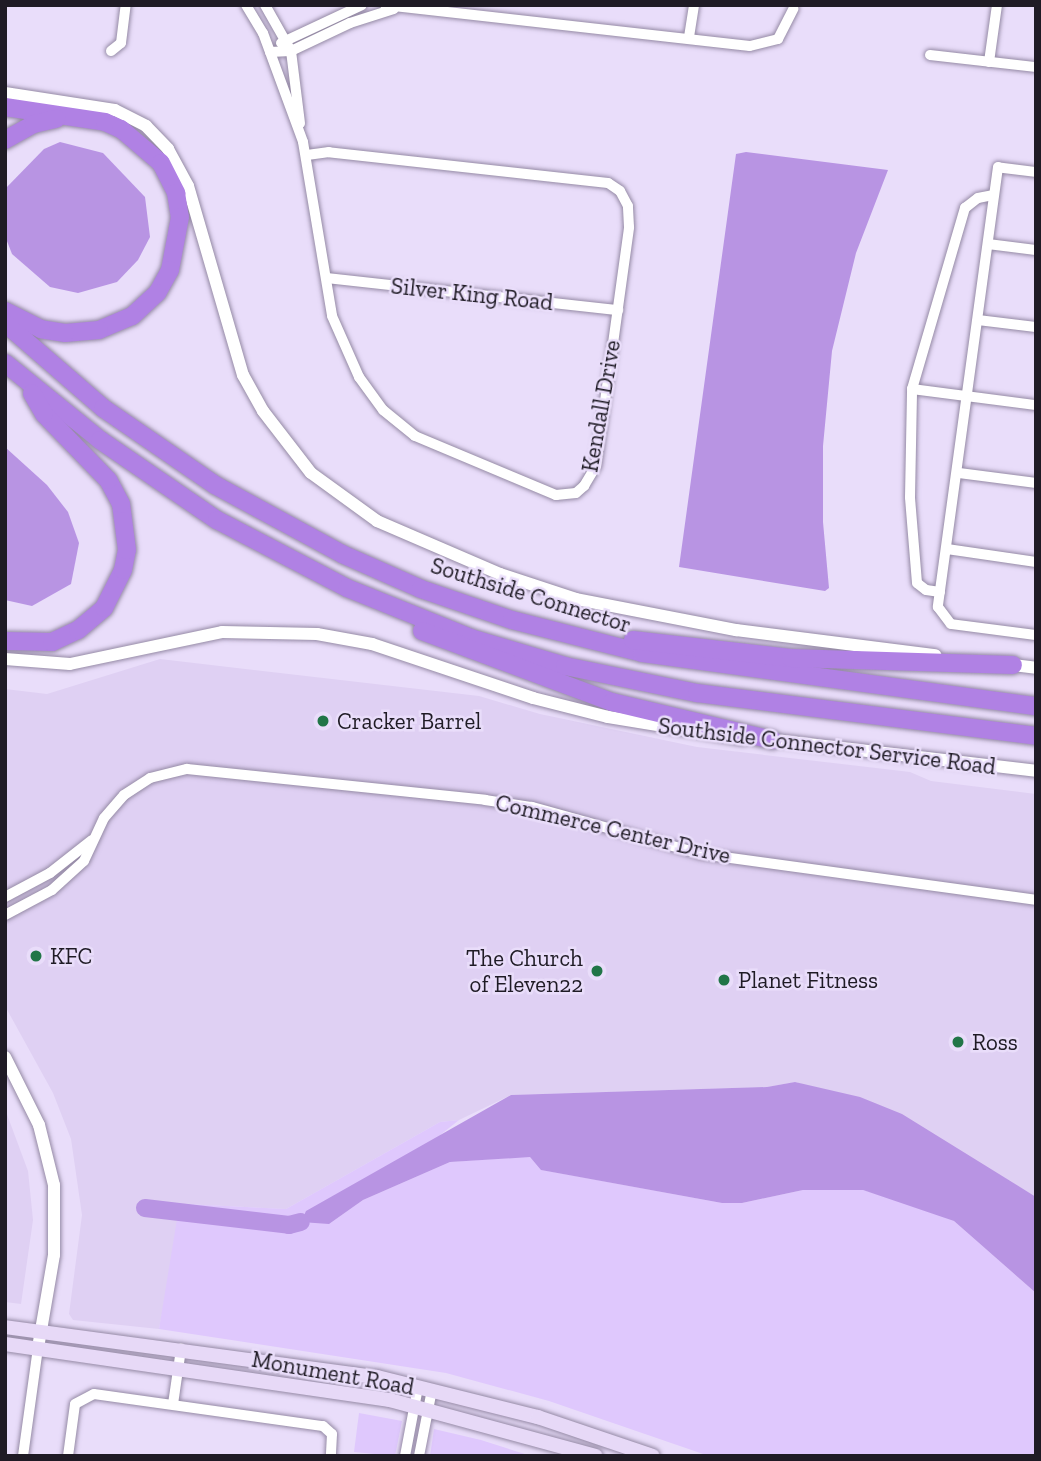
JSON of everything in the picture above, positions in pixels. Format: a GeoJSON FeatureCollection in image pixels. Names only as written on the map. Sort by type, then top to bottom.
{"type":"FeatureCollection","features":[{"type":"Feature","properties":{"kind":"highway"},"geometry":{"type":"LineString","coordinates":[[5,107],[80,117],[121,129],[161,163],[176,194],[180,217],[170,270],[157,293],[132,316],[99,330],[41,328],[5,311]]}},
{"type":"Feature","properties":{"kind":"highway"},"geometry":{"type":"LineString","coordinates":[[5,140],[34,124],[80,117]]}},
{"type":"Feature","properties":{"kind":"highway","name":"Southside Connector"},"geometry":{"type":"LineString","coordinates":[[5,323],[103,408],[161,449],[259,510],[381,571],[512,620],[642,653],[1036,706]]}},
{"type":"Feature","properties":{"kind":"highway"},"geometry":{"type":"LineString","coordinates":[[5,363],[27,384],[177,494],[283,557],[346,588],[471,638],[635,682],[1036,736]]}},
{"type":"Feature","properties":{"kind":"highway"},"geometry":{"type":"LineString","coordinates":[[5,641],[52,642],[78,630],[104,608],[123,570],[127,550],[121,504],[108,481],[44,414],[27,384]]}},
{"type":"Feature","properties":{"kind":"highway"},"geometry":{"type":"LineString","coordinates":[[381,571],[551,623],[672,646],[791,658],[1013,665]]}},
{"type":"Feature","properties":{"kind":"highway"},"geometry":{"type":"LineString","coordinates":[[346,588],[411,627],[546,680],[658,715],[773,740]]}},
{"type":"Feature","properties":{"kind":"main road","name":"Monument Road"},"geometry":{"type":"LineString","coordinates":[[5,1327],[181,1349],[425,1388],[598,1436],[653,1456]]}},
{"type":"Feature","properties":{"kind":"main road","name":"Monument Road"},"geometry":{"type":"LineString","coordinates":[[5,1344],[178,1367],[421,1407],[592,1455]]}},
{"type":"Feature","properties":{"kind":"street"},"geometry":{"type":"LineString","coordinates":[[111,51],[121,43],[126,5]]}},
{"type":"Feature","properties":{"kind":"street","name":"Kendall Drive"},"geometry":{"type":"LineString","coordinates":[[246,5],[270,52],[307,155],[332,316],[344,349],[383,410],[415,436],[556,495],[576,493],[593,476],[618,310],[629,227],[628,206],[620,191],[608,183],[329,152],[307,155]]}},
{"type":"Feature","properties":{"kind":"street","name":"Kendall Drive"},"geometry":{"type":"LineString","coordinates":[[265,5],[291,51],[301,137]]}},
{"type":"Feature","properties":{"kind":"street"},"geometry":{"type":"LineString","coordinates":[[270,52],[284,39],[362,5]]}},
{"type":"Feature","properties":{"kind":"street"},"geometry":{"type":"LineString","coordinates":[[384,5],[767,45],[786,29],[793,9]]}},
{"type":"Feature","properties":{"kind":"street"},"geometry":{"type":"LineString","coordinates":[[689,37],[694,5]]}},
{"type":"Feature","properties":{"kind":"street"},"geometry":{"type":"LineString","coordinates":[[989,62],[998,5]]}},
{"type":"Feature","properties":{"kind":"street"},"geometry":{"type":"LineString","coordinates":[[270,52],[291,51],[350,23],[399,7]]}},
{"type":"Feature","properties":{"kind":"street"},"geometry":{"type":"LineString","coordinates":[[930,55],[1036,67]]}},
{"type":"Feature","properties":{"kind":"street"},"geometry":{"type":"LineString","coordinates":[[5,93],[115,110],[146,126],[168,149],[188,186],[243,375],[263,411],[311,473],[377,521],[500,575],[576,599],[655,617],[1036,668]]}},
{"type":"Feature","properties":{"kind":"street"},"geometry":{"type":"LineString","coordinates":[[1036,172],[998,167],[959,473],[940,592],[941,617],[951,624],[1036,635]]}},
{"type":"Feature","properties":{"kind":"street"},"geometry":{"type":"LineString","coordinates":[[940,592],[926,590],[917,583],[909,484],[912,389],[965,208],[978,198],[994,195]]}},
{"type":"Feature","properties":{"kind":"street"},"geometry":{"type":"LineString","coordinates":[[988,244],[1036,250]]}},
{"type":"Feature","properties":{"kind":"street","name":"Silver King Road"},"geometry":{"type":"LineString","coordinates":[[327,278],[618,310]]}},
{"type":"Feature","properties":{"kind":"street"},"geometry":{"type":"LineString","coordinates":[[978,320],[1036,327]]}},
{"type":"Feature","properties":{"kind":"street"},"geometry":{"type":"LineString","coordinates":[[912,389],[1036,405]]}},
{"type":"Feature","properties":{"kind":"street"},"geometry":{"type":"LineString","coordinates":[[959,473],[1036,484]]}},
{"type":"Feature","properties":{"kind":"street"},"geometry":{"type":"LineString","coordinates":[[947,548],[1036,562]]}},
{"type":"Feature","properties":{"kind":"street","name":"Southside Connector Service Road"},"geometry":{"type":"LineString","coordinates":[[5,659],[70,664],[222,632],[317,634],[372,644],[533,698],[608,717],[720,738],[773,740],[1036,771]]}},
{"type":"Feature","properties":{"kind":"street","name":"Commerce Center Drive"},"geometry":{"type":"LineString","coordinates":[[5,915],[66,878],[84,861],[92,840],[113,807],[135,786],[169,771],[205,769],[532,807],[701,854],[1036,900]]}},
{"type":"Feature","properties":{"kind":"street","name":"Commerce Center Drive"},"geometry":{"type":"LineString","coordinates":[[5,897],[50,873],[92,840]]}},
{"type":"Feature","properties":{"kind":"street"},"geometry":{"type":"LineString","coordinates":[[5,1057],[39,1125],[54,1185],[56,1235],[23,1456]]}},
{"type":"Feature","properties":{"kind":"street"},"geometry":{"type":"LineString","coordinates":[[173,1404],[181,1349]]}},
{"type":"Feature","properties":{"kind":"street"},"geometry":{"type":"LineString","coordinates":[[421,1407],[419,1455],[405,1454],[425,1388]]}},
{"type":"Feature","properties":{"kind":"street"},"geometry":{"type":"LineString","coordinates":[[68,1456],[75,1404],[86,1395],[173,1404],[323,1426],[332,1434],[331,1456]]}},
{"type":"Feature","properties":{"kind":"street"},"geometry":{"type":"LineString","coordinates":[[592,1455],[598,1436]]}},
{"type":"Feature","properties":{"kind":"shaded area"},"geometry":{"type":"Polygon","coordinates":[[[60,142],[103,153],[145,197],[150,237],[138,260],[117,282],[78,293],[50,287],[12,254],[5,236],[5,189],[44,149],[60,142]]]}},
{"type":"Feature","properties":{"kind":"shaded area"},"geometry":{"type":"Polygon","coordinates":[[[746,152],[888,170],[856,253],[832,351],[823,446],[823,522],[829,588],[825,591],[679,567],[736,154],[746,152]]]}},
{"type":"Feature","properties":{"kind":"shaded area"},"geometry":{"type":"Polygon","coordinates":[[[5,447],[47,485],[68,512],[79,543],[71,584],[32,606],[5,600],[5,447]]]}},
{"type":"Feature","properties":{"kind":"shaded area"},"geometry":{"type":"Polygon","coordinates":[[[160,659],[479,696],[540,714],[697,747],[910,772],[931,781],[1036,794],[1036,1197],[932,1134],[796,1082],[767,1087],[511,1095],[459,1120],[440,1122],[286,1209],[184,1204],[159,1329],[73,1320],[69,1314],[82,1215],[71,1139],[53,1093],[5,1006],[5,689],[47,694],[160,659]]]}},
{"type":"Feature","properties":{"kind":"shaded area"},"geometry":{"type":"Polygon","coordinates":[[[795,1082],[860,1097],[902,1114],[1036,1197],[1036,1293],[954,1221],[863,1190],[803,1190],[742,1203],[722,1203],[541,1170],[530,1157],[450,1162],[363,1200],[329,1224],[301,1222],[306,1211],[511,1095],[767,1087],[795,1082]]]}},
{"type":"Feature","properties":{"kind":"shaded area"},"geometry":{"type":"Polygon","coordinates":[[[5,1109],[28,1171],[33,1220],[21,1304],[5,1302],[5,1109]]]}},
{"type":"Feature","properties":{"kind":"shaded area"},"geometry":{"type":"Polygon","coordinates":[[[459,1120],[329,1224],[363,1200],[450,1162],[519,1157],[530,1157],[542,1170],[722,1203],[742,1203],[803,1190],[863,1190],[910,1204],[954,1221],[1036,1293],[1036,1456],[709,1456],[549,1401],[446,1373],[159,1329],[179,1207],[184,1204],[286,1209],[440,1122],[459,1120]]]}},
{"type":"Feature","properties":{"kind":"shaded area"},"geometry":{"type":"Polygon","coordinates":[[[359,1413],[402,1421],[395,1456],[354,1452],[359,1413]]]}},
{"type":"Feature","properties":{"kind":"shaded area"},"geometry":{"type":"Polygon","coordinates":[[[434,1429],[481,1440],[531,1456],[430,1456],[434,1429]]]}},
{"type":"Feature","properties":{"kind":"waterway"},"geometry":{"type":"LineString","coordinates":[[145,1208],[289,1225],[301,1222]]}},
{"type":"Feature","properties":{"kind":"place","name":"Cracker Barrel"},"geometry":{"type":"Point","coordinates":[323,721]}},
{"type":"Feature","properties":{"kind":"place","name":"KFC"},"geometry":{"type":"Point","coordinates":[36,956]}},
{"type":"Feature","properties":{"kind":"place","name":"The Church of Eleven22"},"geometry":{"type":"Point","coordinates":[597,971]}},
{"type":"Feature","properties":{"kind":"place","name":"Planet Fitness"},"geometry":{"type":"Point","coordinates":[724,980]}},
{"type":"Feature","properties":{"kind":"place","name":"Ross"},"geometry":{"type":"Point","coordinates":[958,1042]}}]}
